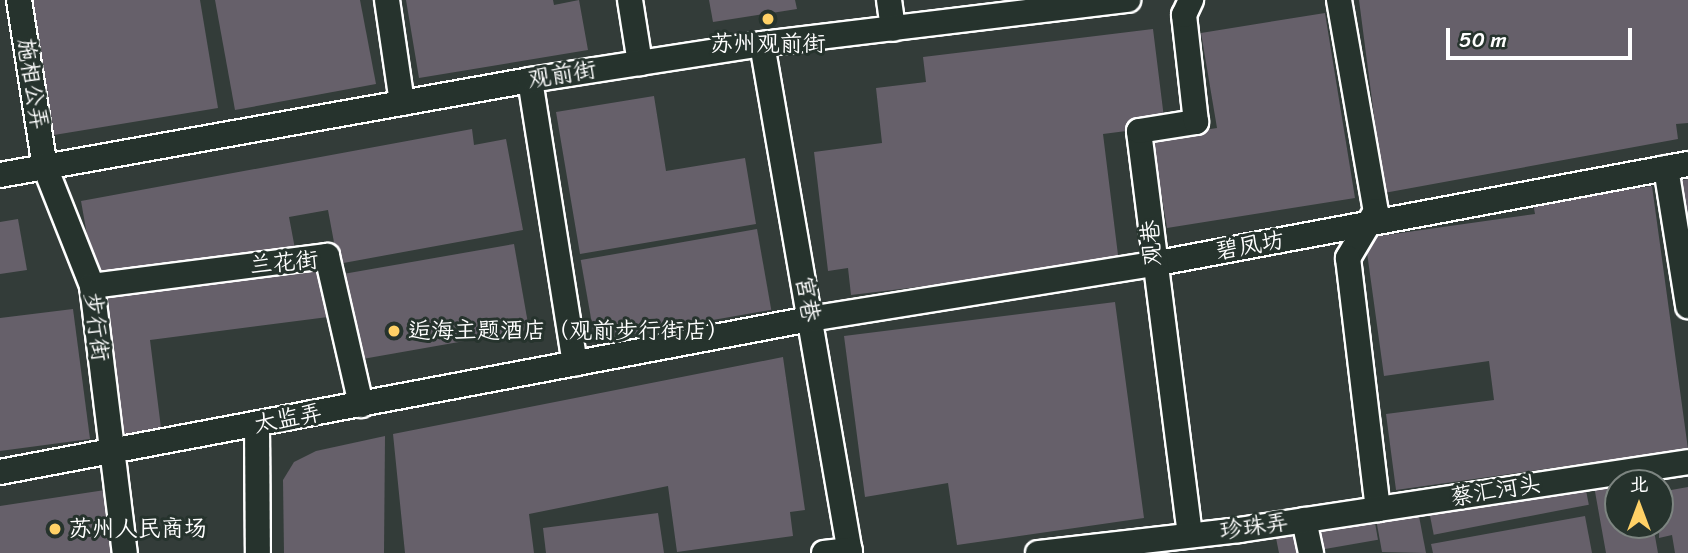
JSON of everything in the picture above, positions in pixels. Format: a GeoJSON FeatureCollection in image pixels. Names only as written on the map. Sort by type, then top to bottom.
{"type":"FeatureCollection","features":[{"type":"Feature","properties":{"kind":"street","name":"施相公弄"},"geometry":{"type":"LineString","coordinates":[[19,0],[45,167]]}},
{"type":"Feature","properties":{"kind":"street"},"geometry":{"type":"LineString","coordinates":[[387,0],[402,103]]}},
{"type":"Feature","properties":{"kind":"street"},"geometry":{"type":"LineString","coordinates":[[630,0],[640,63]]}},
{"type":"Feature","properties":{"kind":"street"},"geometry":{"type":"LineString","coordinates":[[889,0],[893,29]]}},
{"type":"Feature","properties":{"kind":"street","name":"观前街"},"geometry":{"type":"LineString","coordinates":[[0,175],[530,80],[762,44],[1128,0]]}},
{"type":"Feature","properties":{"kind":"street","name":"观巷"},"geometry":{"type":"LineString","coordinates":[[1190,536],[1153,264],[1156,253],[1139,131],[1196,122],[1184,15],[1191,0]]}},
{"type":"Feature","properties":{"kind":"street"},"geometry":{"type":"LineString","coordinates":[[1339,0],[1376,211],[1348,258],[1378,509]]}},
{"type":"Feature","properties":{"kind":"street","name":"宫巷"},"geometry":{"type":"LineString","coordinates":[[762,44],[850,551]]}},
{"type":"Feature","properties":{"kind":"street"},"geometry":{"type":"LineString","coordinates":[[530,80],[575,363]]}},
{"type":"Feature","properties":{"kind":"street"},"geometry":{"type":"LineString","coordinates":[[1677,166],[1688,306]]}},
{"type":"Feature","properties":{"kind":"street","name":"碧凤坊"},"geometry":{"type":"LineString","coordinates":[[810,319],[1153,264],[1677,166]]}},
{"type":"Feature","properties":{"kind":"street","name":"步行街"},"geometry":{"type":"LineString","coordinates":[[45,167],[93,286],[125,553]]}},
{"type":"Feature","properties":{"kind":"street","name":"兰花街"},"geometry":{"type":"LineString","coordinates":[[93,286],[327,256],[361,405]]}},
{"type":"Feature","properties":{"kind":"street","name":"太监弄"},"geometry":{"type":"LineString","coordinates":[[0,472],[112,454],[810,319]]}},
{"type":"Feature","properties":{"kind":"street"},"geometry":{"type":"LineString","coordinates":[[257,425],[258,553]]}},
{"type":"Feature","properties":{"kind":"street","name":"蔡汇河头"},"geometry":{"type":"LineString","coordinates":[[1304,520],[1688,462]]}},
{"type":"Feature","properties":{"kind":"street"},"geometry":{"type":"LineString","coordinates":[[1304,520],[1311,553]]}},
{"type":"Feature","properties":{"kind":"street","name":"珍珠弄"},"geometry":{"type":"LineString","coordinates":[[1038,553],[1304,520]]}},
{"type":"Feature","properties":{"kind":"street"},"geometry":{"type":"LineString","coordinates":[[824,553],[850,551]]}},
{"type":"Feature","properties":{"kind":"building"},"geometry":{"type":"Polygon","coordinates":[[[25,0],[200,0],[218,108],[48,136],[25,0]]]}},
{"type":"Feature","properties":{"kind":"building"},"geometry":{"type":"Polygon","coordinates":[[[215,0],[360,0],[376,84],[235,110],[215,0]]]}},
{"type":"Feature","properties":{"kind":"building"},"geometry":{"type":"Polygon","coordinates":[[[406,0],[553,0],[554,5],[579,0],[588,50],[419,78],[406,0]]]}},
{"type":"Feature","properties":{"kind":"building"},"geometry":{"type":"Polygon","coordinates":[[[709,0],[795,0],[797,9],[713,22],[709,0]]]}},
{"type":"Feature","properties":{"kind":"building"},"geometry":{"type":"Polygon","coordinates":[[[1359,0],[1688,0],[1688,123],[1676,124],[1678,139],[1384,193],[1359,0]]]}},
{"type":"Feature","properties":{"kind":"building"},"geometry":{"type":"Polygon","coordinates":[[[1325,13],[1355,198],[1167,228],[1152,138],[1217,128],[1201,33],[1325,13]]]}},
{"type":"Feature","properties":{"kind":"building"},"geometry":{"type":"Polygon","coordinates":[[[1153,29],[1165,126],[1103,134],[1119,263],[851,295],[848,268],[828,271],[814,152],[882,143],[876,88],[926,82],[923,57],[1153,29]]]}},
{"type":"Feature","properties":{"kind":"building"},"geometry":{"type":"Polygon","coordinates":[[[654,96],[666,171],[745,158],[756,224],[580,254],[556,112],[654,96]]]}},
{"type":"Feature","properties":{"kind":"building"},"geometry":{"type":"Polygon","coordinates":[[[472,129],[474,145],[506,139],[523,230],[338,264],[328,210],[289,217],[296,254],[95,280],[81,201],[472,129]]]}},
{"type":"Feature","properties":{"kind":"building"},"geometry":{"type":"Polygon","coordinates":[[[1688,179],[1688,221],[1687,221],[1679,181],[1688,179]]]}},
{"type":"Feature","properties":{"kind":"building"},"geometry":{"type":"Polygon","coordinates":[[[1652,186],[1688,449],[1396,490],[1386,414],[1494,400],[1489,361],[1384,376],[1365,238],[1535,214],[1533,203],[1652,186]]]}},
{"type":"Feature","properties":{"kind":"building"},"geometry":{"type":"Polygon","coordinates":[[[18,219],[27,270],[0,274],[0,222],[18,219]]]}},
{"type":"Feature","properties":{"kind":"building"},"geometry":{"type":"Polygon","coordinates":[[[757,229],[771,310],[595,341],[581,260],[757,229]]]}},
{"type":"Feature","properties":{"kind":"building"},"geometry":{"type":"Polygon","coordinates":[[[514,244],[529,330],[360,360],[345,274],[514,244]]]}},
{"type":"Feature","properties":{"kind":"building"},"geometry":{"type":"Polygon","coordinates":[[[322,269],[328,317],[150,340],[162,436],[117,442],[98,298],[322,269]]]}},
{"type":"Feature","properties":{"kind":"building"},"geometry":{"type":"Polygon","coordinates":[[[1115,302],[1144,518],[957,545],[948,483],[865,497],[844,336],[1115,302]]]}},
{"type":"Feature","properties":{"kind":"building"},"geometry":{"type":"Polygon","coordinates":[[[73,309],[90,439],[0,451],[0,318],[73,309]]]}},
{"type":"Feature","properties":{"kind":"building"},"geometry":{"type":"Polygon","coordinates":[[[783,357],[805,510],[790,512],[793,536],[677,552],[668,486],[529,514],[534,553],[405,553],[393,434],[783,357]]]}},
{"type":"Feature","properties":{"kind":"building"},"geometry":{"type":"Polygon","coordinates":[[[385,436],[384,553],[284,553],[283,480],[294,462],[316,451],[385,436]]]}},
{"type":"Feature","properties":{"kind":"building"},"geometry":{"type":"Polygon","coordinates":[[[1604,484],[1604,539],[1656,539],[1658,553],[1606,553],[1594,486],[1604,484]]]}},
{"type":"Feature","properties":{"kind":"building"},"geometry":{"type":"Polygon","coordinates":[[[1585,485],[1589,505],[1434,535],[1430,515],[1585,485]]]}},
{"type":"Feature","properties":{"kind":"building"},"geometry":{"type":"Polygon","coordinates":[[[1688,487],[1688,553],[1675,553],[1673,539],[1674,490],[1688,487]]]}},
{"type":"Feature","properties":{"kind":"building","name":"苏州人民商场"},"geometry":{"type":"Polygon","coordinates":[[[105,490],[114,553],[0,553],[0,506],[105,490]]]}},
{"type":"Feature","properties":{"kind":"building"},"geometry":{"type":"Polygon","coordinates":[[[1418,511],[1426,553],[1382,552],[1376,519],[1418,511]]]}},
{"type":"Feature","properties":{"kind":"building"},"geometry":{"type":"Polygon","coordinates":[[[658,513],[664,553],[546,553],[543,528],[658,513]]]}},
{"type":"Feature","properties":{"kind":"building"},"geometry":{"type":"Polygon","coordinates":[[[1585,516],[1592,553],[1433,553],[1431,544],[1585,516]]]}},
{"type":"Feature","properties":{"kind":"building"},"geometry":{"type":"Polygon","coordinates":[[[1374,517],[1378,540],[1315,551],[1311,528],[1374,517]]]}},
{"type":"Feature","properties":{"kind":"building"},"geometry":{"type":"Polygon","coordinates":[[[1301,534],[1305,553],[1279,553],[1276,538],[1301,534]]]}},
{"type":"Feature","properties":{"kind":"place","name":"苏州观前街"},"geometry":{"type":"Point","coordinates":[768,19]}},
{"type":"Feature","properties":{"kind":"place","name":"逅海主题酒店（观前步行街店）"},"geometry":{"type":"Point","coordinates":[394,331]}},
{"type":"Feature","properties":{"kind":"place","name":"苏州人民商场"},"geometry":{"type":"Point","coordinates":[55,529]}}]}
